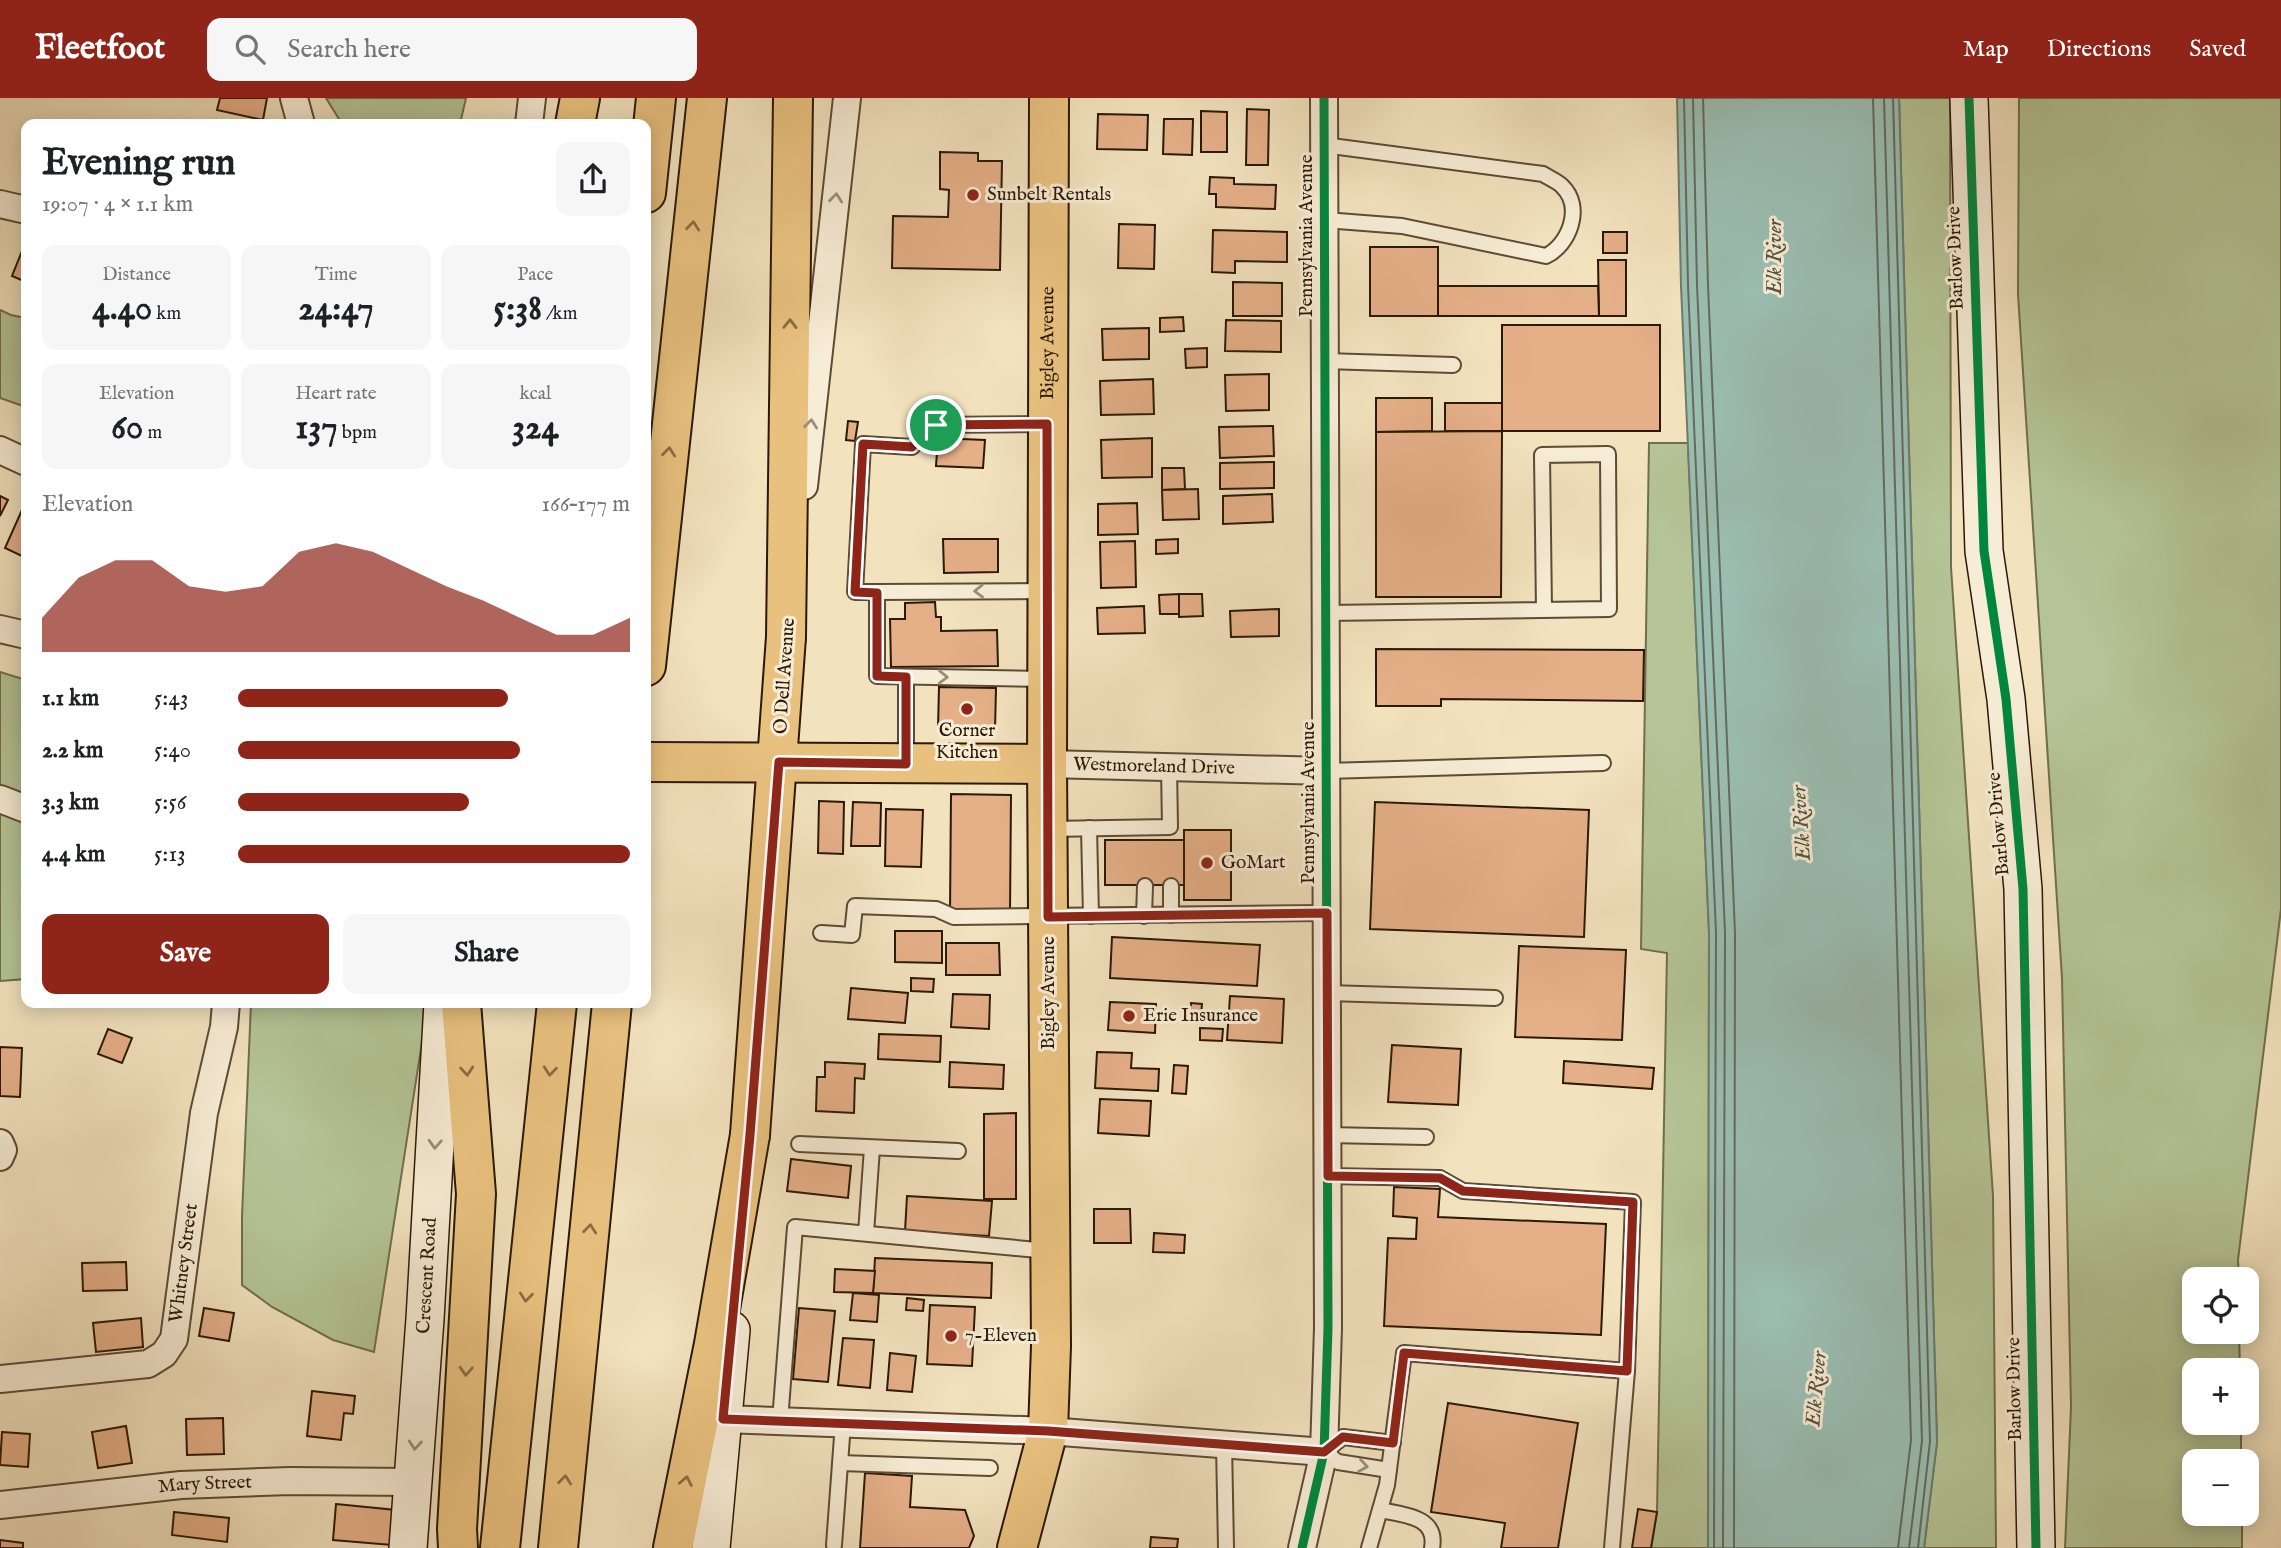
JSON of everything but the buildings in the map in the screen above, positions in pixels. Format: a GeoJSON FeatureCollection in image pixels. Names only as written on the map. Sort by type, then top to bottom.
{"type":"FeatureCollection","features":[{"type":"Feature","properties":{"kind":"main road"},"geometry":{"type":"LineString","coordinates":[[576,119],[580,98]]}},
{"type":"Feature","properties":{"kind":"main road"},"geometry":{"type":"LineString","coordinates":[[651,146],[656,98]]}},
{"type":"Feature","properties":{"kind":"main road"},"geometry":{"type":"LineString","coordinates":[[651,619],[707,98]]}},
{"type":"Feature","properties":{"kind":"main road"},"geometry":{"type":"LineString","coordinates":[[786,638],[793,98]]}},
{"type":"Feature","properties":{"kind":"main road","name":"Bigley Avenue"},"geometry":{"type":"LineString","coordinates":[[1017,1548],[1048,1431],[1051,1346],[1047,764],[1049,98]]}},
{"type":"Feature","properties":{"kind":"main road","name":"O Dell Avenue"},"geometry":{"type":"LineString","coordinates":[[750,1135],[786,638]]}},
{"type":"Feature","properties":{"kind":"main road","name":"Westmoreland Drive"},"geometry":{"type":"LineString","coordinates":[[651,762],[1047,764]]}},
{"type":"Feature","properties":{"kind":"main road"},"geometry":{"type":"LineString","coordinates":[[458,1548],[476,1194],[461,1008]]}},
{"type":"Feature","properties":{"kind":"main road"},"geometry":{"type":"LineString","coordinates":[[500,1548],[556,1008]]}},
{"type":"Feature","properties":{"kind":"main road"},"geometry":{"type":"LineString","coordinates":[[558,1548],[612,1008]]}},
{"type":"Feature","properties":{"kind":"main road"},"geometry":{"type":"LineString","coordinates":[[673,1548],[714,1344],[750,1135]]}},
{"type":"Feature","properties":{"kind":"street"},"geometry":{"type":"LineString","coordinates":[[294,98],[300,119]]}},
{"type":"Feature","properties":{"kind":"street"},"geometry":{"type":"LineString","coordinates":[[529,119],[532,98]]}},
{"type":"Feature","properties":{"kind":"street","name":"O Dell Avenue"},"geometry":{"type":"LineString","coordinates":[[786,638],[848,98]]}},
{"type":"Feature","properties":{"kind":"street","name":"Pennsylvania Avenue"},"geometry":{"type":"LineString","coordinates":[[1302,1548],[1324,1452],[1328,1328],[1324,98]]}},
{"type":"Feature","properties":{"kind":"street","name":"Barlow Drive"},"geometry":{"type":"LineString","coordinates":[[1969,98],[1984,551],[2006,699],[2023,889],[2036,1548]]}},
{"type":"Feature","properties":{"kind":"street"},"geometry":{"type":"LineString","coordinates":[[0,204],[21,209]]}},
{"type":"Feature","properties":{"kind":"street"},"geometry":{"type":"LineString","coordinates":[[0,450],[21,460]]}},
{"type":"Feature","properties":{"kind":"street"},"geometry":{"type":"LineString","coordinates":[[0,629],[21,634]]}},
{"type":"Feature","properties":{"kind":"street","name":"Westmoreland Drive"},"geometry":{"type":"LineString","coordinates":[[1047,764],[1326,771]]}},
{"type":"Feature","properties":{"kind":"street"},"geometry":{"type":"LineString","coordinates":[[0,799],[21,807]]}},
{"type":"Feature","properties":{"kind":"street","name":"Whitney Street"},"geometry":{"type":"LineString","coordinates":[[0,1379],[148,1364],[164,1354],[174,1339],[204,1113],[224,1027],[226,1008]]}},
{"type":"Feature","properties":{"kind":"street","name":"Crescent Road"},"geometry":{"type":"LineString","coordinates":[[408,1548],[425,1319],[443,1008]]}},
{"type":"Feature","properties":{"kind":"street","name":"O Dell Avenue"},"geometry":{"type":"LineString","coordinates":[[710,1548],[750,1135]]}},
{"type":"Feature","properties":{"kind":"street"},"geometry":{"type":"LineString","coordinates":[[0,1143],[3,1150],[0,1157]]}},
{"type":"Feature","properties":{"kind":"street"},"geometry":{"type":"LineString","coordinates":[[723,1419],[1048,1431],[1324,1452]]}},
{"type":"Feature","properties":{"kind":"street","name":"Mary Street"},"geometry":{"type":"LineString","coordinates":[[0,1505],[181,1485],[290,1481],[412,1482]]}},
{"type":"Feature","properties":{"kind":"lane"},"geometry":{"type":"LineString","coordinates":[[1324,145],[1543,174],[1563,187],[1572,205],[1571,229],[1556,251],[1546,256],[1402,226],[1325,220]]}},
{"type":"Feature","properties":{"kind":"lane"},"geometry":{"type":"LineString","coordinates":[[1325,361],[1453,365]]}},
{"type":"Feature","properties":{"kind":"lane"},"geometry":{"type":"LineString","coordinates":[[1047,424],[936,425],[926,429],[912,447],[863,444],[855,592],[1047,591]]}},
{"type":"Feature","properties":{"kind":"lane"},"geometry":{"type":"LineString","coordinates":[[1326,613],[1544,610],[1609,609],[1608,454],[1542,455],[1544,610]]}},
{"type":"Feature","properties":{"kind":"lane"},"geometry":{"type":"LineString","coordinates":[[877,593],[877,676],[1047,679]]}},
{"type":"Feature","properties":{"kind":"lane"},"geometry":{"type":"LineString","coordinates":[[906,677],[906,764]]}},
{"type":"Feature","properties":{"kind":"lane"},"geometry":{"type":"LineString","coordinates":[[1326,771],[1603,763]]}},
{"type":"Feature","properties":{"kind":"lane"},"geometry":{"type":"LineString","coordinates":[[1048,829],[1089,828],[1143,834],[1170,833],[1169,767]]}},
{"type":"Feature","properties":{"kind":"lane"},"geometry":{"type":"LineString","coordinates":[[1089,828],[1090,916]]}},
{"type":"Feature","properties":{"kind":"lane"},"geometry":{"type":"LineString","coordinates":[[1144,886],[1144,916]]}},
{"type":"Feature","properties":{"kind":"lane"},"geometry":{"type":"LineString","coordinates":[[1171,886],[1171,915]]}},
{"type":"Feature","properties":{"kind":"lane"},"geometry":{"type":"LineString","coordinates":[[821,933],[852,935],[855,906],[936,909],[954,917],[1327,913]]}},
{"type":"Feature","properties":{"kind":"lane"},"geometry":{"type":"LineString","coordinates":[[1327,993],[1495,998]]}},
{"type":"Feature","properties":{"kind":"lane"},"geometry":{"type":"LineString","coordinates":[[1327,1135],[1426,1137]]}},
{"type":"Feature","properties":{"kind":"lane"},"geometry":{"type":"LineString","coordinates":[[799,1144],[958,1152]]}},
{"type":"Feature","properties":{"kind":"lane"},"geometry":{"type":"LineString","coordinates":[[866,1233],[872,1147]]}},
{"type":"Feature","properties":{"kind":"lane"},"geometry":{"type":"LineString","coordinates":[[1328,1176],[1440,1178],[1463,1191],[1633,1202],[1627,1371],[1612,1548]]}},
{"type":"Feature","properties":{"kind":"lane"},"geometry":{"type":"LineString","coordinates":[[780,1421],[795,1227],[1051,1251]]}},
{"type":"Feature","properties":{"kind":"lane"},"geometry":{"type":"LineString","coordinates":[[1369,1548],[1389,1470],[1404,1353],[1627,1371]]}},
{"type":"Feature","properties":{"kind":"lane"},"geometry":{"type":"LineString","coordinates":[[834,1545],[843,1423]]}},
{"type":"Feature","properties":{"kind":"lane"},"geometry":{"type":"LineString","coordinates":[[1389,1470],[1338,1462],[1324,1452],[1343,1437],[1393,1443]]}},
{"type":"Feature","properties":{"kind":"lane"},"geometry":{"type":"LineString","coordinates":[[1224,1444],[1226,1548]]}},
{"type":"Feature","properties":{"kind":"lane"},"geometry":{"type":"LineString","coordinates":[[840,1463],[990,1468]]}},
{"type":"Feature","properties":{"kind":"lane"},"geometry":{"type":"LineString","coordinates":[[1380,1510],[1423,1520],[1432,1530],[1432,1548]]}},
{"type":"Feature","properties":{"kind":"green space"},"geometry":{"type":"Polygon","coordinates":[[[326,98],[466,98],[461,119],[339,119],[326,98]]]}},
{"type":"Feature","properties":{"kind":"green space"},"geometry":{"type":"Polygon","coordinates":[[[1899,98],[1950,98],[1951,567],[1993,1196],[1996,1548],[1924,1548],[1937,1442],[1899,98]]]}},
{"type":"Feature","properties":{"kind":"green space"},"geometry":{"type":"Polygon","coordinates":[[[2019,98],[2281,98],[2281,909],[2238,1267],[2182,1267],[2182,1344],[2239,1344],[2240,1358],[2182,1358],[2182,1435],[2241,1435],[2241,1449],[2182,1449],[2182,1526],[2242,1526],[2242,1548],[2065,1548],[2071,1407],[2062,978],[2018,294],[2019,98]]]}},
{"type":"Feature","properties":{"kind":"green space"},"geometry":{"type":"Polygon","coordinates":[[[0,310],[21,317],[21,405],[0,398],[0,310]]]}},
{"type":"Feature","properties":{"kind":"green space"},"geometry":{"type":"Polygon","coordinates":[[[1649,443],[1688,443],[1709,933],[1708,1548],[1651,1548],[1657,1512],[1667,953],[1641,949],[1649,443]]]}},
{"type":"Feature","properties":{"kind":"green space"},"geometry":{"type":"Polygon","coordinates":[[[0,672],[21,678],[21,979],[0,981],[0,672]]]}},
{"type":"Feature","properties":{"kind":"green space"},"geometry":{"type":"Polygon","coordinates":[[[251,1008],[427,1008],[374,1352],[333,1340],[272,1307],[242,1285],[242,1216],[251,1008]]]}},
{"type":"Feature","properties":{"kind":"water","name":"Elk River"},"geometry":{"type":"Polygon","coordinates":[[[1677,98],[1899,98],[1937,1442],[1924,1548],[1708,1548],[1709,933],[1681,286],[1677,98]]]}},
{"type":"Feature","properties":{"kind":"cycle path"},"geometry":{"type":"LineString","coordinates":[[1302,1548],[1324,1452],[1328,1328],[1324,98]]}},
{"type":"Feature","properties":{"kind":"cycle path"},"geometry":{"type":"LineString","coordinates":[[1969,98],[1984,551],[2006,699],[2023,889],[2036,1548]]}},
{"type":"Feature","properties":{"kind":"place","name":"Sunbelt Rentals"},"geometry":{"type":"Point","coordinates":[973,195]}},
{"type":"Feature","properties":{"kind":"place","name":"Corner Kitchen"},"geometry":{"type":"Point","coordinates":[967,709]}},
{"type":"Feature","properties":{"kind":"place","name":"GoMart"},"geometry":{"type":"Point","coordinates":[1207,863]}},
{"type":"Feature","properties":{"kind":"place","name":"Erie Insurance"},"geometry":{"type":"Point","coordinates":[1129,1016]}},
{"type":"Feature","properties":{"kind":"place","name":"7-Eleven"},"geometry":{"type":"Point","coordinates":[951,1336]}},
{"type":"Feature","properties":{"kind":"route"},"geometry":{"type":"LineString","coordinates":[[1047,424],[1048,917],[1327,913],[1328,1176],[1440,1178],[1463,1191],[1633,1202],[1627,1371],[1404,1353],[1393,1443],[1343,1437],[1324,1452],[1048,1431],[723,1419],[750,1135],[779,762],[906,764],[906,677],[877,676],[877,593],[855,592],[863,444],[912,447],[926,429],[936,425],[1047,424]]}}]}
